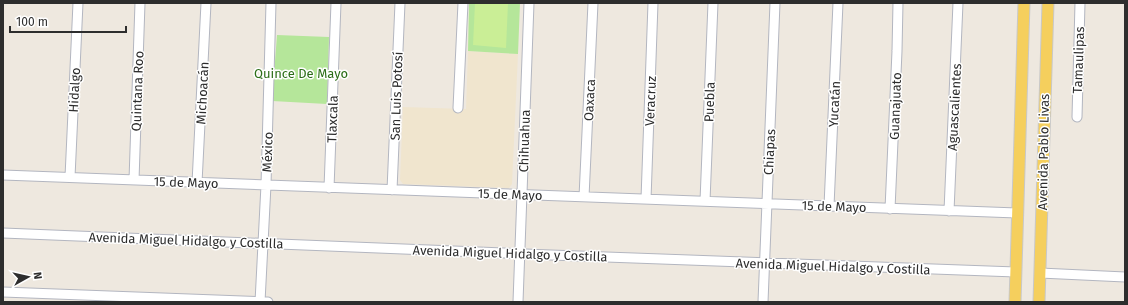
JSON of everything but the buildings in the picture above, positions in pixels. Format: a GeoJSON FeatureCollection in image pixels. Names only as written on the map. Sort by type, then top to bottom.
{"type":"FeatureCollection","features":[{"type":"Feature","properties":{"kind":"main road","name":"Avenida Pablo Livas"},"geometry":{"type":"LineString","coordinates":[[1015,302],[1024,3]]}},
{"type":"Feature","properties":{"kind":"main road","name":"Avenida Pablo Livas"},"geometry":{"type":"LineString","coordinates":[[1039,302],[1048,3]]}},
{"type":"Feature","properties":{"kind":"street","name":"Hidalgo"},"geometry":{"type":"LineString","coordinates":[[70,177],[78,3]]}},
{"type":"Feature","properties":{"kind":"street","name":"Quintana Roo"},"geometry":{"type":"LineString","coordinates":[[134,180],[140,3]]}},
{"type":"Feature","properties":{"kind":"street","name":"Michoacán"},"geometry":{"type":"LineString","coordinates":[[197,183],[206,3]]}},
{"type":"Feature","properties":{"kind":"street","name":"México"},"geometry":{"type":"LineString","coordinates":[[260,302],[266,184],[271,3]]}},
{"type":"Feature","properties":{"kind":"street","name":"Tlaxcala"},"geometry":{"type":"LineString","coordinates":[[329,188],[336,3]]}},
{"type":"Feature","properties":{"kind":"street","name":"San Luis Potosí"},"geometry":{"type":"LineString","coordinates":[[392,190],[400,3]]}},
{"type":"Feature","properties":{"kind":"street"},"geometry":{"type":"LineString","coordinates":[[458,108],[463,3]]}},
{"type":"Feature","properties":{"kind":"street","name":"Chihuahua"},"geometry":{"type":"LineString","coordinates":[[518,302],[529,3]]}},
{"type":"Feature","properties":{"kind":"street","name":"Oaxaca"},"geometry":{"type":"LineString","coordinates":[[584,197],[593,3]]}},
{"type":"Feature","properties":{"kind":"street","name":"Veracruz"},"geometry":{"type":"LineString","coordinates":[[646,199],[653,3]]}},
{"type":"Feature","properties":{"kind":"street","name":"Puebla"},"geometry":{"type":"LineString","coordinates":[[705,201],[713,3]]}},
{"type":"Feature","properties":{"kind":"street","name":"Chiapas"},"geometry":{"type":"LineString","coordinates":[[763,302],[776,3]]}},
{"type":"Feature","properties":{"kind":"street","name":"Yucatán"},"geometry":{"type":"LineString","coordinates":[[829,206],[838,3]]}},
{"type":"Feature","properties":{"kind":"street","name":"Guanajuato"},"geometry":{"type":"LineString","coordinates":[[890,209],[898,3]]}},
{"type":"Feature","properties":{"kind":"street","name":"Aguascalientes"},"geometry":{"type":"LineString","coordinates":[[949,211],[958,3]]}},
{"type":"Feature","properties":{"kind":"street","name":"Tamaulipas"},"geometry":{"type":"LineString","coordinates":[[1077,117],[1080,3]]}},
{"type":"Feature","properties":{"kind":"street","name":"15 de Mayo"},"geometry":{"type":"LineString","coordinates":[[3,175],[1017,213]]}},
{"type":"Feature","properties":{"kind":"street","name":"Avenida Miguel Hidalgo y Costilla"},"geometry":{"type":"LineString","coordinates":[[3,233],[1016,272]]}},
{"type":"Feature","properties":{"kind":"street"},"geometry":{"type":"LineString","coordinates":[[1040,273],[1125,276]]}},
{"type":"Feature","properties":{"kind":"street"},"geometry":{"type":"LineString","coordinates":[[3,292],[268,302]]}},
{"type":"Feature","properties":{"kind":"shaded area"},"geometry":{"type":"Polygon","coordinates":[[[468,51],[518,54],[512,184],[509,188],[403,184],[400,180],[403,107],[466,109],[468,51]]]}},
{"type":"Feature","properties":{"kind":"green space"},"geometry":{"type":"Polygon","coordinates":[[[469,3],[520,3],[518,54],[468,51],[469,3]]]}},
{"type":"Feature","properties":{"kind":"green space"},"geometry":{"type":"Polygon","coordinates":[[[475,3],[508,3],[506,48],[473,45],[475,3]]]}},
{"type":"Feature","properties":{"kind":"green space","name":"Quince De Mayo"},"geometry":{"type":"Polygon","coordinates":[[[277,35],[329,37],[327,104],[272,101],[277,35]]]}}]}
